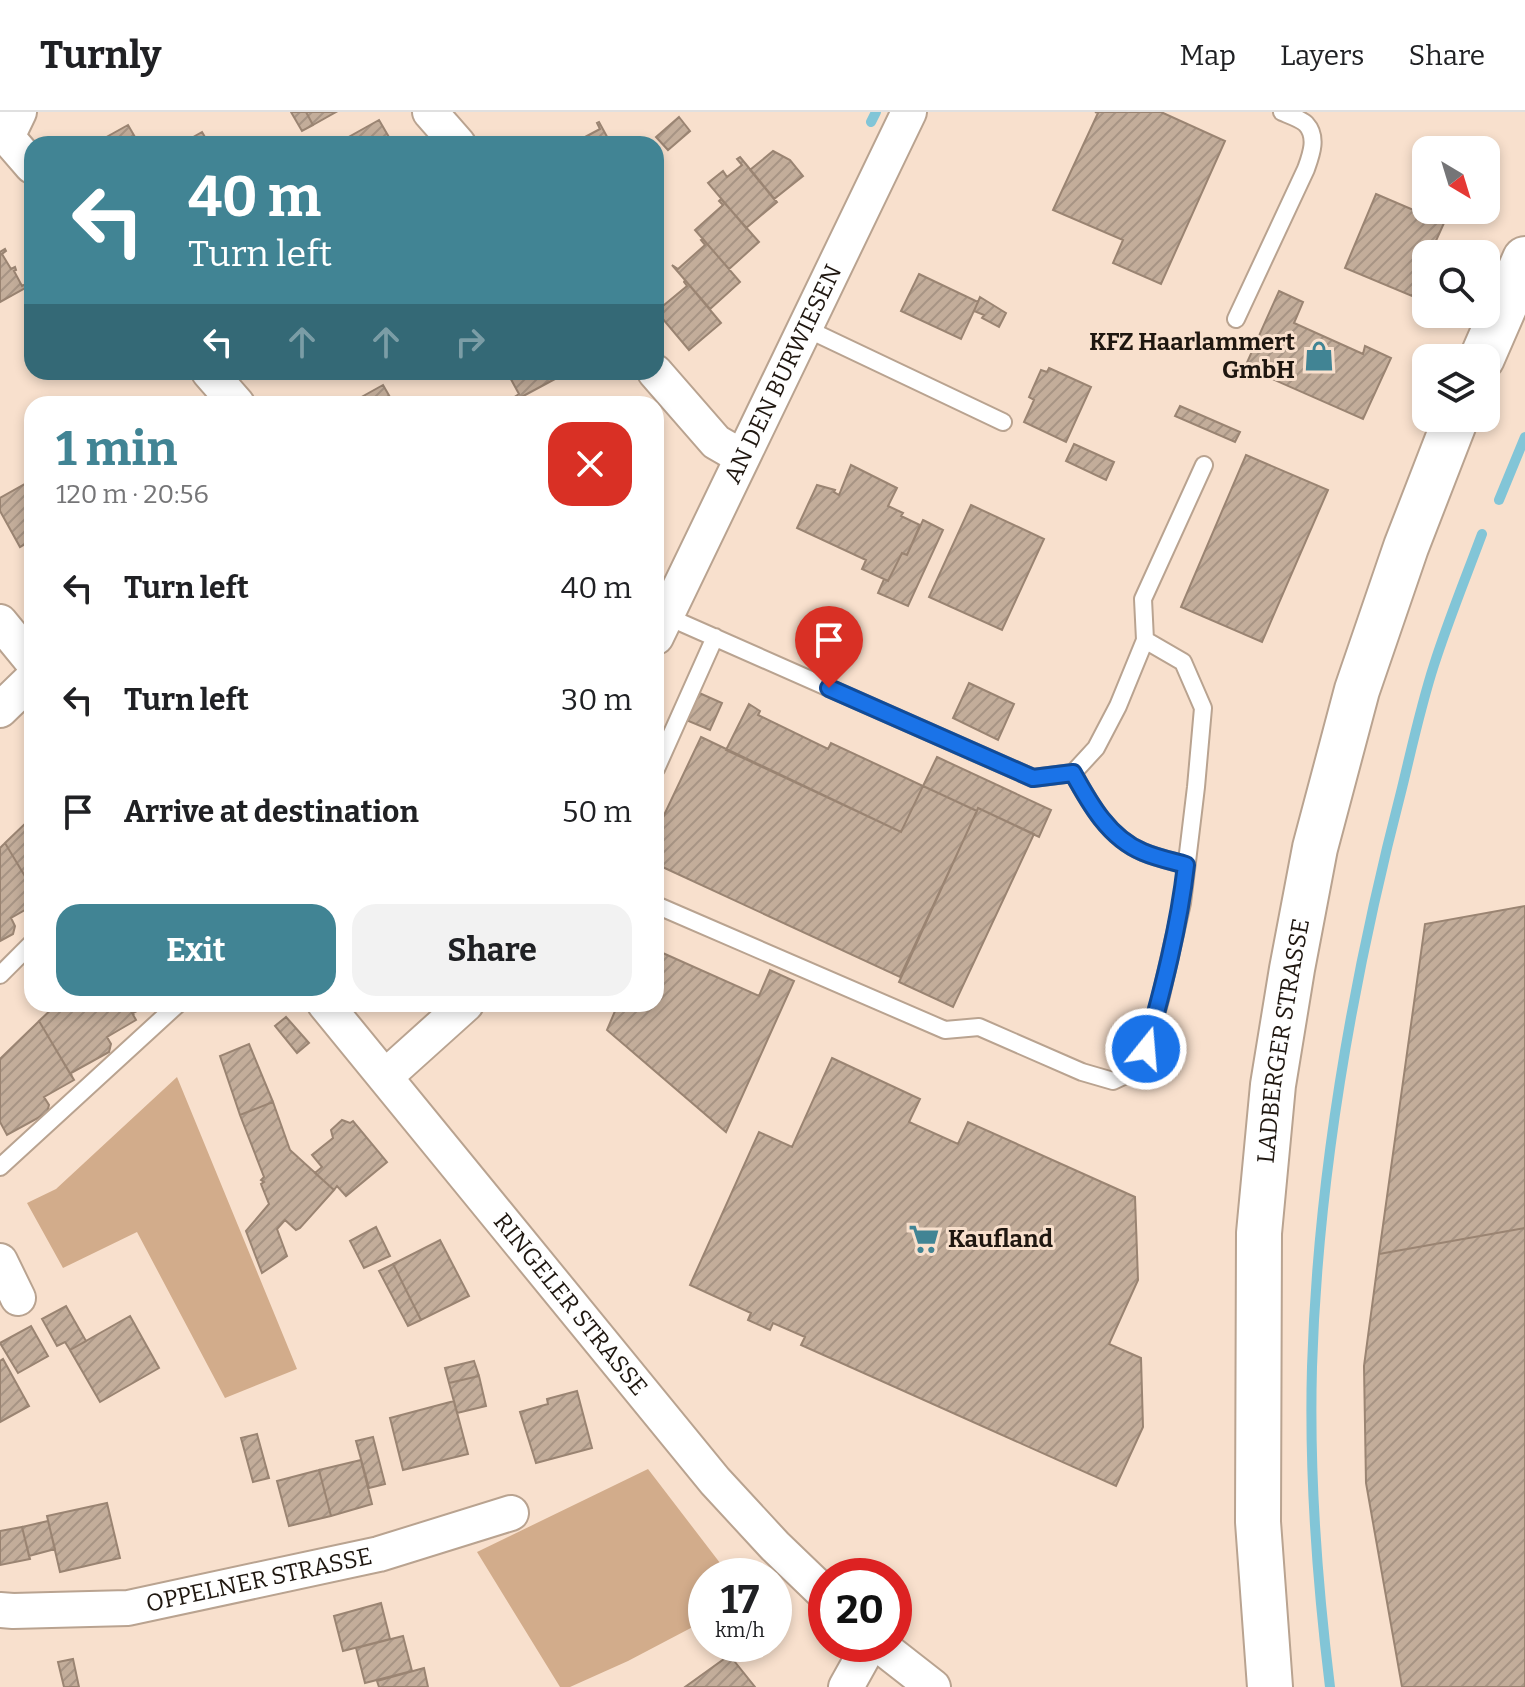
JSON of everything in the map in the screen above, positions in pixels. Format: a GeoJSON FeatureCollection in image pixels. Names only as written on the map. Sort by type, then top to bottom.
{"type":"FeatureCollection","features":[{"type":"Feature","properties":{"kind":"main road"},"geometry":{"type":"LineString","coordinates":[[1488,344],[1525,259]]}},
{"type":"Feature","properties":{"kind":"main road","name":"LADBERGER STRASSE"},"geometry":{"type":"LineString","coordinates":[[1270,1687],[1258,1522],[1259,1233],[1273,1085],[1315,848],[1357,690],[1406,547],[1451,432]]}},
{"type":"Feature","properties":{"kind":"street"},"geometry":{"type":"LineString","coordinates":[[19,112],[7,137],[24,157]]}},
{"type":"Feature","properties":{"kind":"street"},"geometry":{"type":"LineString","coordinates":[[430,112],[451,136]]}},
{"type":"Feature","properties":{"kind":"street","name":"AN DEN BURWIESEN"},"geometry":{"type":"LineString","coordinates":[[664,620],[909,112]]}},
{"type":"Feature","properties":{"kind":"street"},"geometry":{"type":"LineString","coordinates":[[216,380],[230,396]]}},
{"type":"Feature","properties":{"kind":"street"},"geometry":{"type":"LineString","coordinates":[[662,380],[716,442],[742,457]]}},
{"type":"Feature","properties":{"kind":"street"},"geometry":{"type":"LineString","coordinates":[[0,622],[24,651]]}},
{"type":"Feature","properties":{"kind":"street"},"geometry":{"type":"LineString","coordinates":[[0,710],[24,687]]}},
{"type":"Feature","properties":{"kind":"street","name":"RINGELER STRASSE"},"geometry":{"type":"LineString","coordinates":[[332,1012],[715,1481],[808,1578]]}},
{"type":"Feature","properties":{"kind":"street"},"geometry":{"type":"LineString","coordinates":[[386,1076],[457,1012]]}},
{"type":"Feature","properties":{"kind":"street"},"geometry":{"type":"LineString","coordinates":[[0,1261],[18,1298]]}},
{"type":"Feature","properties":{"kind":"street","name":"OPPELNER STRASSE"},"geometry":{"type":"LineString","coordinates":[[0,1610],[128,1608],[379,1554],[511,1513]]}},
{"type":"Feature","properties":{"kind":"street"},"geometry":{"type":"LineString","coordinates":[[846,1687],[860,1662]]}},
{"type":"Feature","properties":{"kind":"street"},"geometry":{"type":"LineString","coordinates":[[901,1662],[933,1687]]}},
{"type":"Feature","properties":{"kind":"lane"},"geometry":{"type":"LineString","coordinates":[[1236,319],[1313,149],[1312,136],[1306,124],[1282,112]]}},
{"type":"Feature","properties":{"kind":"lane"},"geometry":{"type":"LineString","coordinates":[[805,328],[1003,422]]}},
{"type":"Feature","properties":{"kind":"lane"},"geometry":{"type":"LineString","coordinates":[[664,627],[715,637],[1033,778],[1073,773],[1096,748],[1118,706],[1145,640],[1143,599],[1204,465]]}},
{"type":"Feature","properties":{"kind":"lane"},"geometry":{"type":"LineString","coordinates":[[664,751],[715,637]]}},
{"type":"Feature","properties":{"kind":"lane"},"geometry":{"type":"LineString","coordinates":[[664,908],[945,1030],[979,1027],[1082,1072],[1113,1081],[1132,1072],[1146,1049],[1182,903],[1203,708],[1183,662],[1145,640]]}},
{"type":"Feature","properties":{"kind":"lane"},"geometry":{"type":"LineString","coordinates":[[1073,773],[1091,806],[1112,832],[1141,852],[1186,865]]}},
{"type":"Feature","properties":{"kind":"lane"},"geometry":{"type":"LineString","coordinates":[[0,975],[24,951]]}},
{"type":"Feature","properties":{"kind":"lane"},"geometry":{"type":"LineString","coordinates":[[0,1167],[169,1012]]}},
{"type":"Feature","properties":{"kind":"shaded area"},"geometry":{"type":"Polygon","coordinates":[[[177,1077],[297,1369],[225,1398],[137,1232],[63,1268],[27,1203],[56,1189],[177,1077]]]}},
{"type":"Feature","properties":{"kind":"shaded area"},"geometry":{"type":"Polygon","coordinates":[[[648,1469],[716,1558],[688,1558],[688,1629],[628,1661],[570,1687],[560,1687],[477,1552],[648,1469]]]}},
{"type":"Feature","properties":{"kind":"building"},"geometry":{"type":"Polygon","coordinates":[[[291,112],[306,112],[313,125],[302,131],[291,112]]]}},
{"type":"Feature","properties":{"kind":"building"},"geometry":{"type":"Polygon","coordinates":[[[306,112],[336,112],[313,125],[306,112]]]}},
{"type":"Feature","properties":{"kind":"building"},"geometry":{"type":"Polygon","coordinates":[[[1095,112],[1161,112],[1225,141],[1161,284],[1113,263],[1123,240],[1053,210],[1098,113],[1095,112]]]}},
{"type":"Feature","properties":{"kind":"building"},"geometry":{"type":"Polygon","coordinates":[[[679,117],[690,131],[668,150],[664,146],[664,136],[657,136],[679,117]]]}},
{"type":"Feature","properties":{"kind":"building"},"geometry":{"type":"Polygon","coordinates":[[[379,120],[388,136],[350,136],[379,120]]]}},
{"type":"Feature","properties":{"kind":"building"},"geometry":{"type":"Polygon","coordinates":[[[597,123],[607,136],[587,136],[600,129],[597,123]]]}},
{"type":"Feature","properties":{"kind":"building"},"geometry":{"type":"Polygon","coordinates":[[[128,125],[134,136],[108,136],[128,125]]]}},
{"type":"Feature","properties":{"kind":"building"},"geometry":{"type":"Polygon","coordinates":[[[773,151],[790,160],[803,176],[774,199],[750,170],[773,151]]]}},
{"type":"Feature","properties":{"kind":"building"},"geometry":{"type":"Polygon","coordinates":[[[740,157],[777,202],[746,228],[708,183],[723,171],[727,177],[742,165],[737,159],[740,157]]]}},
{"type":"Feature","properties":{"kind":"building"},"geometry":{"type":"Polygon","coordinates":[[[1376,194],[1412,209],[1412,224],[1444,224],[1436,240],[1412,240],[1412,296],[1345,268],[1376,194]]]}},
{"type":"Feature","properties":{"kind":"building"},"geometry":{"type":"Polygon","coordinates":[[[721,199],[759,242],[729,269],[695,230],[723,205],[719,201],[721,199]]]}},
{"type":"Feature","properties":{"kind":"building"},"geometry":{"type":"Polygon","coordinates":[[[703,239],[740,282],[710,309],[672,265],[678,269],[705,245],[703,239]]]}},
{"type":"Feature","properties":{"kind":"building"},"geometry":{"type":"Polygon","coordinates":[[[5,249],[2,254],[11,269],[15,267],[14,271],[24,289],[0,302],[0,252],[5,249]]]}},
{"type":"Feature","properties":{"kind":"building"},"geometry":{"type":"Polygon","coordinates":[[[919,274],[978,302],[961,339],[901,311],[919,274]]]}},
{"type":"Feature","properties":{"kind":"building"},"geometry":{"type":"Polygon","coordinates":[[[684,282],[721,323],[689,350],[664,320],[664,305],[687,286],[684,282]]]}},
{"type":"Feature","properties":{"kind":"building","name":"KFZ Haarlammert GmbH"},"geometry":{"type":"Polygon","coordinates":[[[1279,291],[1303,302],[1294,323],[1363,354],[1365,346],[1391,358],[1363,419],[1245,367],[1279,291]]]}},
{"type":"Feature","properties":{"kind":"building"},"geometry":{"type":"Polygon","coordinates":[[[980,297],[1006,313],[999,327],[974,311],[980,297]]]}},
{"type":"Feature","properties":{"kind":"building"},"geometry":{"type":"Polygon","coordinates":[[[1049,368],[1091,387],[1066,442],[1024,422],[1034,400],[1029,397],[1041,370],[1047,372],[1049,368]]]}},
{"type":"Feature","properties":{"kind":"building"},"geometry":{"type":"Polygon","coordinates":[[[511,380],[553,380],[523,396],[516,396],[519,394],[511,380]]]}},
{"type":"Feature","properties":{"kind":"building"},"geometry":{"type":"Polygon","coordinates":[[[383,385],[389,396],[363,396],[383,385]]]}},
{"type":"Feature","properties":{"kind":"building"},"geometry":{"type":"Polygon","coordinates":[[[1180,406],[1240,432],[1235,442],[1175,416],[1180,406]]]}},
{"type":"Feature","properties":{"kind":"building"},"geometry":{"type":"Polygon","coordinates":[[[1074,444],[1114,462],[1106,480],[1066,461],[1074,444]]]}},
{"type":"Feature","properties":{"kind":"building"},"geometry":{"type":"Polygon","coordinates":[[[1246,455],[1328,490],[1262,642],[1181,607],[1246,455]]]}},
{"type":"Feature","properties":{"kind":"building"},"geometry":{"type":"Polygon","coordinates":[[[851,465],[897,488],[888,506],[920,525],[907,555],[902,553],[888,581],[862,569],[866,560],[797,528],[817,485],[835,490],[839,495],[851,465]]]}},
{"type":"Feature","properties":{"kind":"building"},"geometry":{"type":"Polygon","coordinates":[[[24,484],[24,545],[20,547],[0,511],[0,498],[24,484]]]}},
{"type":"Feature","properties":{"kind":"building"},"geometry":{"type":"Polygon","coordinates":[[[971,505],[1044,539],[1002,630],[929,597],[971,505]]]}},
{"type":"Feature","properties":{"kind":"building"},"geometry":{"type":"Polygon","coordinates":[[[923,520],[943,530],[908,606],[878,593],[884,579],[888,581],[902,553],[907,555],[923,520]]]}},
{"type":"Feature","properties":{"kind":"building"},"geometry":{"type":"Polygon","coordinates":[[[969,683],[1014,704],[998,740],[953,718],[969,683]]]}},
{"type":"Feature","properties":{"kind":"building"},"geometry":{"type":"Polygon","coordinates":[[[697,692],[722,703],[710,730],[686,720],[697,692]]]}},
{"type":"Feature","properties":{"kind":"building"},"geometry":{"type":"Polygon","coordinates":[[[749,704],[760,711],[758,715],[828,749],[831,743],[923,786],[901,832],[726,750],[749,704]]]}},
{"type":"Feature","properties":{"kind":"building"},"geometry":{"type":"Polygon","coordinates":[[[701,737],[901,832],[923,786],[977,811],[900,977],[664,868],[664,815],[701,737]]]}},
{"type":"Feature","properties":{"kind":"building"},"geometry":{"type":"Polygon","coordinates":[[[937,757],[1051,810],[1039,837],[923,786],[937,757]]]}},
{"type":"Feature","properties":{"kind":"building"},"geometry":{"type":"Polygon","coordinates":[[[978,808],[1034,834],[953,1007],[899,982],[978,808]]]}},
{"type":"Feature","properties":{"kind":"building"},"geometry":{"type":"Polygon","coordinates":[[[24,825],[24,875],[5,843],[24,825]]]}},
{"type":"Feature","properties":{"kind":"building"},"geometry":{"type":"Polygon","coordinates":[[[5,843],[24,875],[24,911],[11,918],[15,926],[13,934],[0,941],[0,848],[5,843]]]}},
{"type":"Feature","properties":{"kind":"building"},"geometry":{"type":"Polygon","coordinates":[[[1525,906],[1525,1228],[1379,1254],[1425,924],[1525,906]]]}},
{"type":"Feature","properties":{"kind":"building"},"geometry":{"type":"Polygon","coordinates":[[[664,954],[759,996],[770,970],[794,981],[726,1132],[607,1030],[615,1012],[664,1012],[664,954]]]}},
{"type":"Feature","properties":{"kind":"building"},"geometry":{"type":"Polygon","coordinates":[[[49,1012],[132,1012],[136,1020],[107,1037],[111,1044],[109,1052],[71,1073],[72,1077],[39,1021],[49,1012]]]}},
{"type":"Feature","properties":{"kind":"building"},"geometry":{"type":"Polygon","coordinates":[[[286,1017],[309,1043],[297,1053],[275,1026],[286,1017]]]}},
{"type":"Feature","properties":{"kind":"building"},"geometry":{"type":"Polygon","coordinates":[[[39,1021],[74,1080],[44,1097],[49,1105],[47,1113],[7,1135],[0,1122],[0,1059],[39,1021]]]}},
{"type":"Feature","properties":{"kind":"building"},"geometry":{"type":"Polygon","coordinates":[[[249,1044],[273,1102],[240,1115],[220,1056],[249,1044]]]}},
{"type":"Feature","properties":{"kind":"building","name":"Kaufland"},"geometry":{"type":"Polygon","coordinates":[[[832,1058],[920,1099],[909,1122],[958,1144],[968,1122],[1135,1197],[1138,1280],[1109,1344],[1141,1358],[1143,1427],[1116,1486],[801,1345],[805,1337],[773,1323],[770,1330],[748,1320],[751,1313],[690,1285],[759,1132],[792,1147],[832,1058]]]}},
{"type":"Feature","properties":{"kind":"building"},"geometry":{"type":"Polygon","coordinates":[[[273,1102],[290,1150],[334,1190],[300,1228],[296,1230],[285,1220],[277,1229],[287,1256],[262,1273],[246,1231],[269,1204],[261,1184],[264,1177],[240,1115],[273,1102]]]}},
{"type":"Feature","properties":{"kind":"building"},"geometry":{"type":"Polygon","coordinates":[[[342,1120],[353,1121],[387,1162],[346,1196],[337,1186],[334,1190],[315,1173],[322,1167],[312,1155],[333,1138],[331,1130],[342,1120]]]}},
{"type":"Feature","properties":{"kind":"building"},"geometry":{"type":"Polygon","coordinates":[[[376,1227],[390,1256],[364,1268],[350,1241],[376,1227]]]}},
{"type":"Feature","properties":{"kind":"building"},"geometry":{"type":"Polygon","coordinates":[[[1525,1228],[1525,1687],[1402,1687],[1366,1483],[1364,1366],[1379,1254],[1525,1228]]]}},
{"type":"Feature","properties":{"kind":"building"},"geometry":{"type":"Polygon","coordinates":[[[440,1240],[469,1296],[421,1320],[393,1264],[440,1240]]]}},
{"type":"Feature","properties":{"kind":"building"},"geometry":{"type":"Polygon","coordinates":[[[393,1264],[421,1320],[408,1326],[379,1271],[393,1264]]]}},
{"type":"Feature","properties":{"kind":"building"},"geometry":{"type":"Polygon","coordinates":[[[66,1306],[86,1341],[70,1350],[65,1342],[57,1346],[42,1319],[66,1306]]]}},
{"type":"Feature","properties":{"kind":"building"},"geometry":{"type":"Polygon","coordinates":[[[130,1316],[159,1368],[100,1402],[70,1350],[130,1316]]]}},
{"type":"Feature","properties":{"kind":"building"},"geometry":{"type":"Polygon","coordinates":[[[31,1326],[48,1356],[18,1373],[0,1343],[31,1326]]]}},
{"type":"Feature","properties":{"kind":"building"},"geometry":{"type":"Polygon","coordinates":[[[3,1359],[29,1406],[0,1422],[0,1361],[3,1359]]]}},
{"type":"Feature","properties":{"kind":"building"},"geometry":{"type":"Polygon","coordinates":[[[474,1361],[479,1376],[449,1383],[445,1368],[474,1361]]]}},
{"type":"Feature","properties":{"kind":"building"},"geometry":{"type":"Polygon","coordinates":[[[479,1376],[486,1406],[457,1413],[449,1383],[479,1376]]]}},
{"type":"Feature","properties":{"kind":"building"},"geometry":{"type":"Polygon","coordinates":[[[577,1391],[592,1448],[536,1463],[520,1412],[548,1404],[547,1399],[577,1391]]]}},
{"type":"Feature","properties":{"kind":"building"},"geometry":{"type":"Polygon","coordinates":[[[454,1401],[468,1454],[403,1470],[390,1418],[454,1401]]]}},
{"type":"Feature","properties":{"kind":"building"},"geometry":{"type":"Polygon","coordinates":[[[257,1434],[269,1478],[253,1482],[241,1438],[257,1434]]]}},
{"type":"Feature","properties":{"kind":"building"},"geometry":{"type":"Polygon","coordinates":[[[373,1437],[385,1484],[369,1488],[356,1441],[373,1437]]]}},
{"type":"Feature","properties":{"kind":"building"},"geometry":{"type":"Polygon","coordinates":[[[361,1460],[372,1504],[331,1516],[319,1470],[361,1460]]]}},
{"type":"Feature","properties":{"kind":"building"},"geometry":{"type":"Polygon","coordinates":[[[319,1470],[331,1516],[289,1526],[277,1481],[319,1470]]]}},
{"type":"Feature","properties":{"kind":"building"},"geometry":{"type":"Polygon","coordinates":[[[107,1503],[120,1558],[60,1572],[47,1516],[107,1503]]]}},
{"type":"Feature","properties":{"kind":"building"},"geometry":{"type":"Polygon","coordinates":[[[48,1521],[55,1549],[29,1556],[22,1527],[48,1521]]]}},
{"type":"Feature","properties":{"kind":"building"},"geometry":{"type":"Polygon","coordinates":[[[22,1527],[30,1559],[0,1565],[0,1531],[22,1527]]]}},
{"type":"Feature","properties":{"kind":"building"},"geometry":{"type":"Polygon","coordinates":[[[381,1603],[390,1639],[343,1651],[334,1616],[381,1603]]]}},
{"type":"Feature","properties":{"kind":"building"},"geometry":{"type":"Polygon","coordinates":[[[403,1636],[412,1671],[365,1683],[356,1648],[403,1636]]]}},
{"type":"Feature","properties":{"kind":"building"},"geometry":{"type":"Polygon","coordinates":[[[73,1659],[79,1687],[64,1687],[58,1662],[73,1659]]]}},
{"type":"Feature","properties":{"kind":"building"},"geometry":{"type":"Polygon","coordinates":[[[720,1662],[735,1662],[755,1687],[685,1687],[720,1662]]]}},
{"type":"Feature","properties":{"kind":"building"},"geometry":{"type":"Polygon","coordinates":[[[424,1668],[428,1687],[379,1687],[377,1681],[424,1668]]]}},
{"type":"Feature","properties":{"kind":"waterway"},"geometry":{"type":"LineString","coordinates":[[871,122],[876,112]]}},
{"type":"Feature","properties":{"kind":"waterway"},"geometry":{"type":"LineString","coordinates":[[1499,500],[1525,437]]}},
{"type":"Feature","properties":{"kind":"waterway"},"geometry":{"type":"LineString","coordinates":[[1330,1687],[1315,1527],[1311,1407],[1316,1294],[1330,1148],[1354,1003],[1384,859],[1429,680],[1482,534]]}},
{"type":"Feature","properties":{"kind":"place","name":"KFZ Haarlammert GmbH"},"geometry":{"type":"Point","coordinates":[1319,356]}},
{"type":"Feature","properties":{"kind":"place","name":"Kaufland"},"geometry":{"type":"Point","coordinates":[924,1239]}},
{"type":"Feature","properties":{"kind":"route"},"geometry":{"type":"LineString","coordinates":[[829,688],[1033,778],[1073,773],[1091,806],[1112,832],[1141,852],[1186,865],[1182,903],[1146,1049]]}}]}
